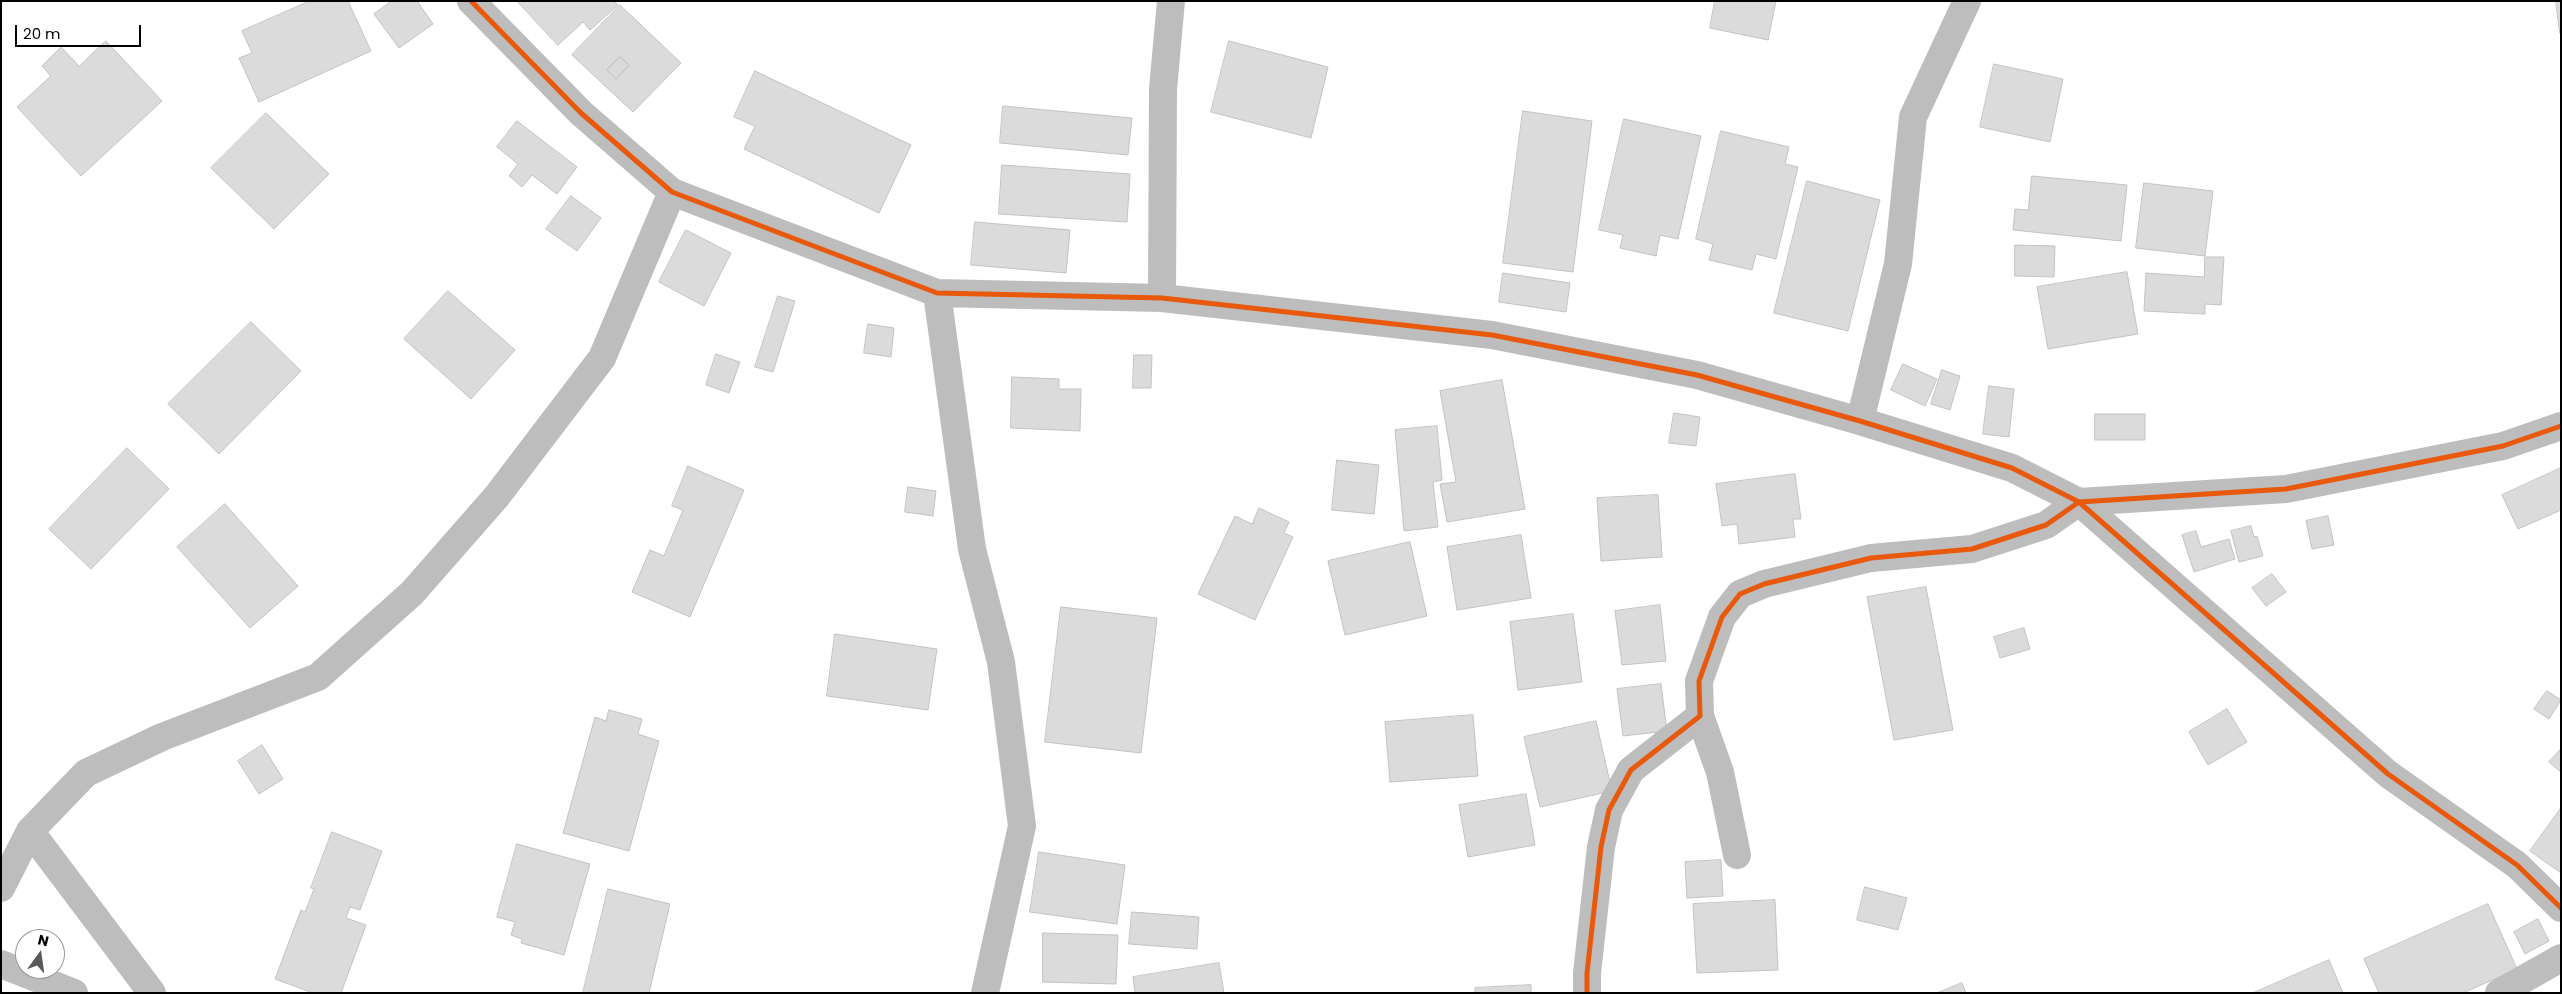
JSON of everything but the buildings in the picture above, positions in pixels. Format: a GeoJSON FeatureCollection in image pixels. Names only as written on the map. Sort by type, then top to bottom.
{"type":"FeatureCollection","features":[{"type":"Feature","properties":{"kind":"street"},"geometry":{"type":"LineString","coordinates":[[471,1],[581,113],[672,192],[937,293],[1162,298],[1492,335],[1697,376],[1860,421],[2012,468],[2079,502],[2388,774],[2516,866],[2561,908]]}},
{"type":"Feature","properties":{"kind":"street"},"geometry":{"type":"LineString","coordinates":[[1162,298],[1163,89],[1171,1]]}},
{"type":"Feature","properties":{"kind":"street"},"geometry":{"type":"LineString","coordinates":[[1860,421],[1898,264],[1913,117],[1967,1]]}},
{"type":"Feature","properties":{"kind":"street"},"geometry":{"type":"LineString","coordinates":[[1,888],[30,831],[86,773],[162,737],[318,677],[412,593],[497,496],[602,358],[672,192]]}},
{"type":"Feature","properties":{"kind":"street"},"geometry":{"type":"LineString","coordinates":[[937,293],[972,549],[1001,662],[1022,826],[986,993]]}},
{"type":"Feature","properties":{"kind":"street"},"geometry":{"type":"LineString","coordinates":[[1737,855],[1720,772],[1700,716],[1699,681],[1722,617],[1740,594],[1764,584],[1871,558],[1972,549],[2046,525],[2079,502],[2286,489],[2503,446],[2561,426]]}},
{"type":"Feature","properties":{"kind":"street"},"geometry":{"type":"LineString","coordinates":[[1587,993],[1587,973],[1601,847],[1609,810],[1631,770],[1700,716]]}},
{"type":"Feature","properties":{"kind":"street"},"geometry":{"type":"LineString","coordinates":[[30,831],[152,993]]}},
{"type":"Feature","properties":{"kind":"street"},"geometry":{"type":"LineString","coordinates":[[2499,993],[2561,958]]}},
{"type":"Feature","properties":{"kind":"street"},"geometry":{"type":"LineString","coordinates":[[1,964],[74,993]]}},
{"type":"Feature","properties":{"kind":"cycle path"},"geometry":{"type":"LineString","coordinates":[[471,1],[581,113],[672,192],[937,293],[1162,298],[1492,335],[1697,375],[1860,421],[2012,468],[2079,502],[2286,489],[2503,446],[2561,426]]}},
{"type":"Feature","properties":{"kind":"cycle path"},"geometry":{"type":"LineString","coordinates":[[1587,993],[1587,973],[1601,847],[1609,810],[1631,770],[1700,716],[1699,681],[1722,617],[1740,594],[1764,584],[1871,558],[1972,549],[2046,525],[2079,502],[2388,774],[2517,865],[2561,908]]}}]}
